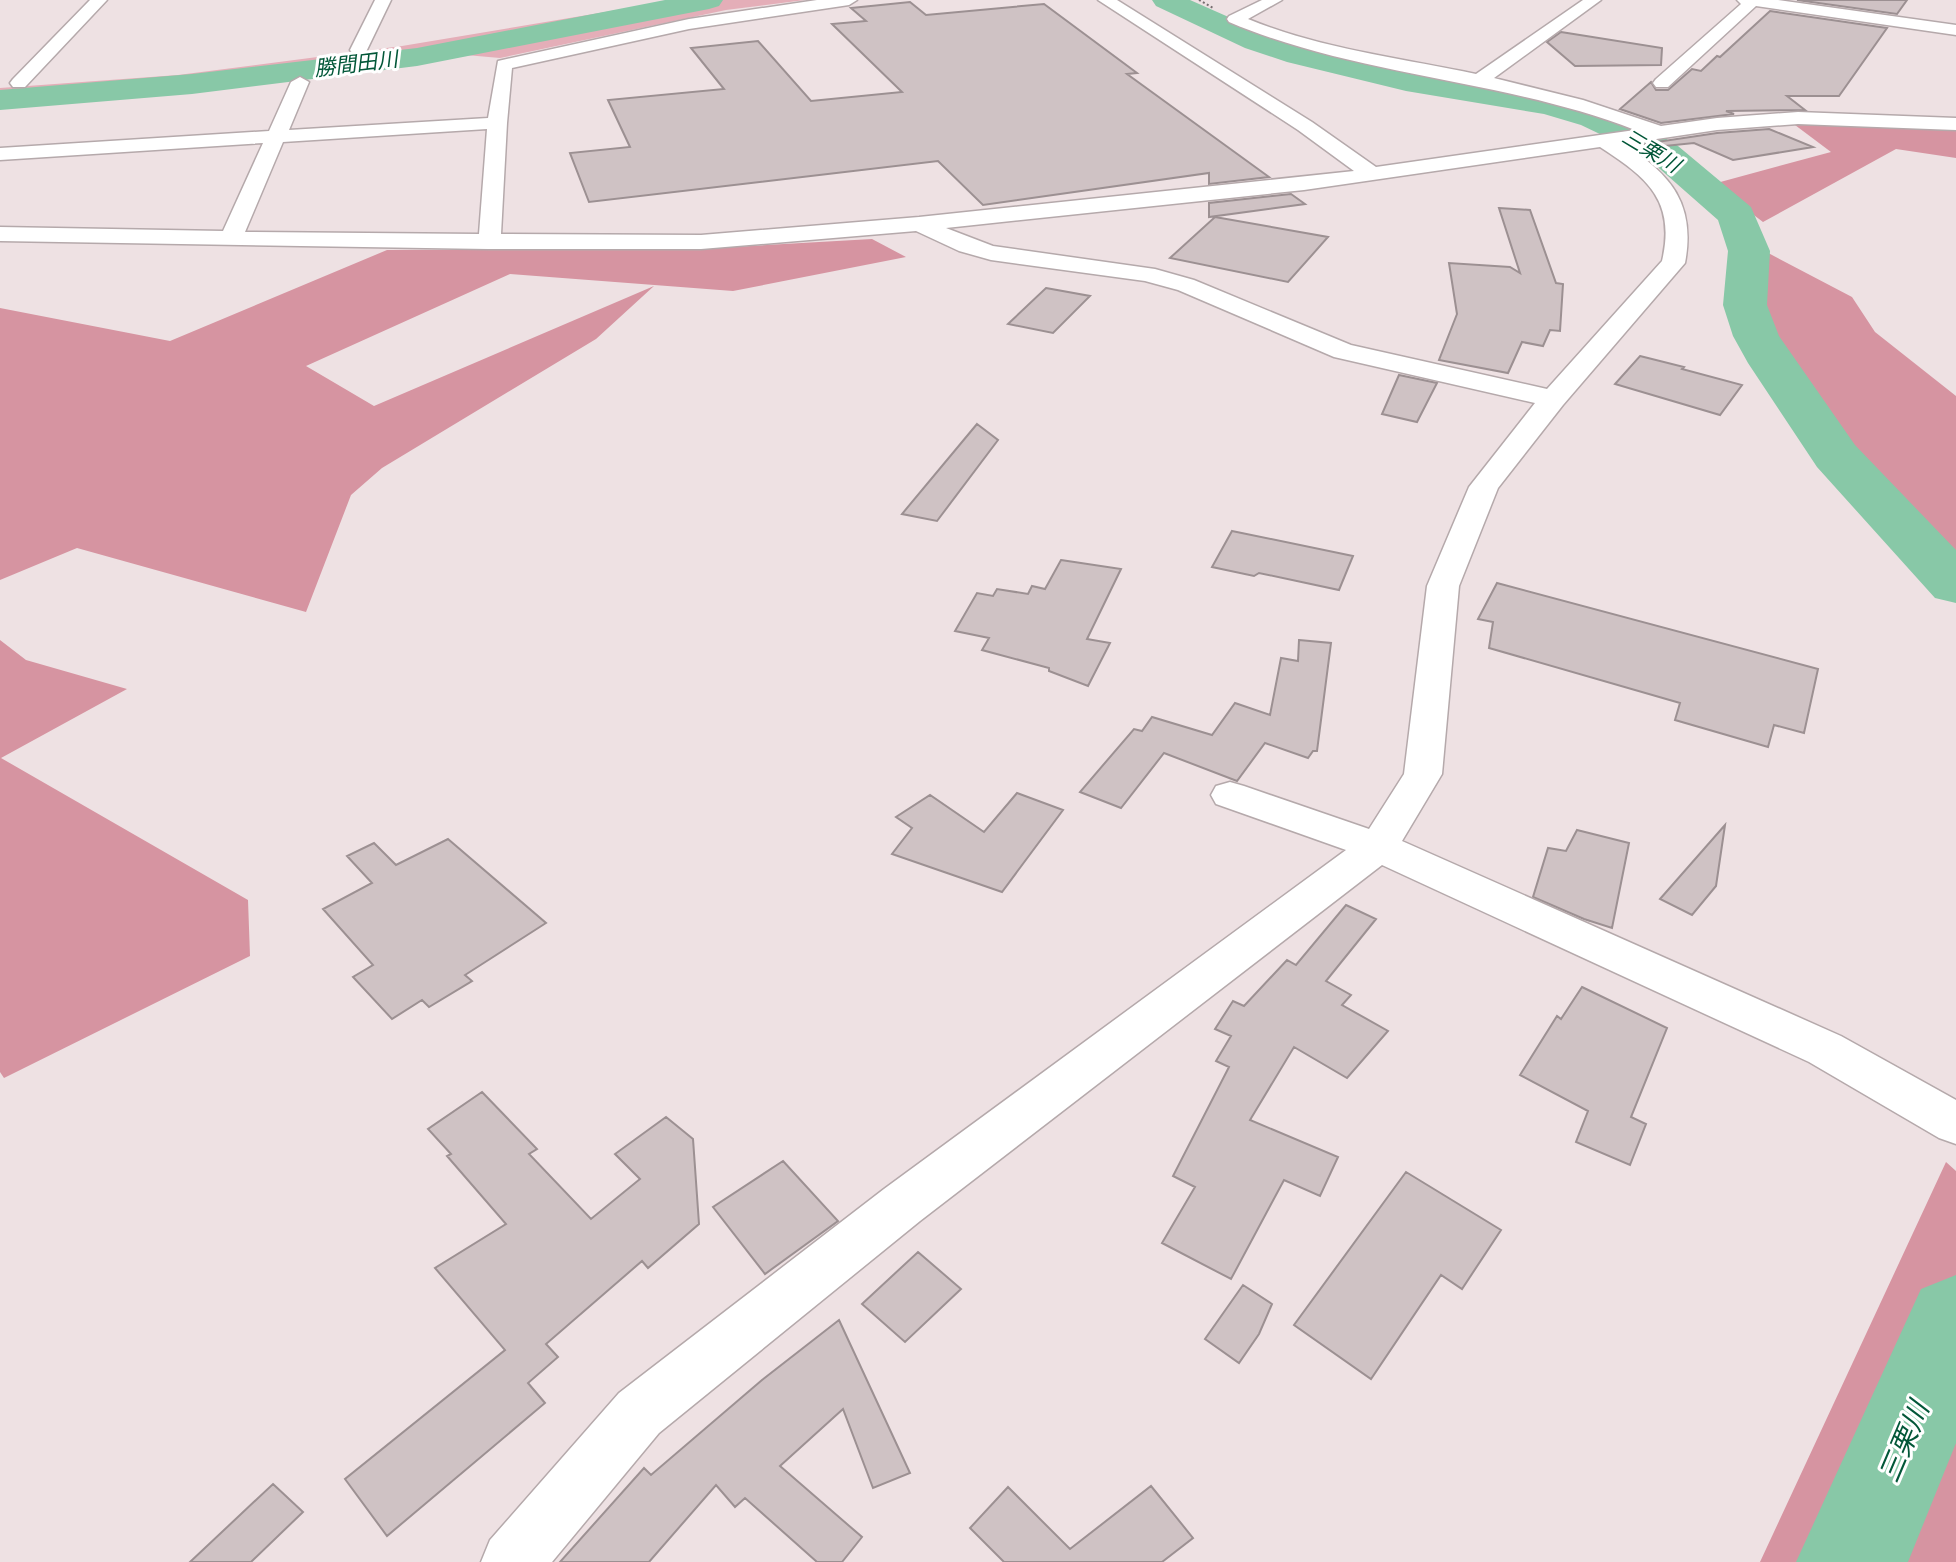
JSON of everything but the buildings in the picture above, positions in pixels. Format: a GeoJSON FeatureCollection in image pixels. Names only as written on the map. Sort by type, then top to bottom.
{"type":"FeatureCollection","features":[{"type":"Feature","properties":{"kind":"street"},"geometry":{"type":"LineString","coordinates":[[19,83],[99,0]]}},
{"type":"Feature","properties":{"kind":"street"},"geometry":{"type":"LineString","coordinates":[[359,50],[383,0]]}},
{"type":"Feature","properties":{"kind":"street"},"geometry":{"type":"LineString","coordinates":[[488,242],[496,123],[505,65],[733,16],[849,0]]}},
{"type":"Feature","properties":{"kind":"street"},"geometry":{"type":"LineString","coordinates":[[1106,0],[1305,127],[1372,174]]}},
{"type":"Feature","properties":{"kind":"street"},"geometry":{"type":"LineString","coordinates":[[1273,0],[1235,19],[1282,38],[1346,54],[1564,99],[1657,132]]}},
{"type":"Feature","properties":{"kind":"street"},"geometry":{"type":"LineString","coordinates":[[1480,80],[1593,0]]}},
{"type":"Feature","properties":{"kind":"street"},"geometry":{"type":"LineString","coordinates":[[1662,83],[1749,1],[1956,30]]}},
{"type":"Feature","properties":{"kind":"street"},"geometry":{"type":"LineString","coordinates":[[232,237],[300,82]]}},
{"type":"Feature","properties":{"kind":"street"},"geometry":{"type":"LineString","coordinates":[[0,234],[488,242],[701,242],[919,224],[1304,184],[1717,124],[1798,118],[1956,124]]}},
{"type":"Feature","properties":{"kind":"street"},"geometry":{"type":"LineString","coordinates":[[0,153],[277,139],[496,123]]}},
{"type":"Feature","properties":{"kind":"street"},"geometry":{"type":"LineString","coordinates":[[512,1562],[639,1413],[902,1205],[1378,847],[1423,774],[1443,586],[1483,487],[1553,399],[1673,263],[1680,240],[1671,196],[1636,160],[1603,140]]}},
{"type":"Feature","properties":{"kind":"street"},"geometry":{"type":"LineString","coordinates":[[919,224],[967,246],[991,253],[1147,274],[1186,285],[1343,351],[1553,399]]}},
{"type":"Feature","properties":{"kind":"street"},"geometry":{"type":"LineString","coordinates":[[1230,795],[1378,847],[1825,1049],[1956,1124]]}},
{"type":"Feature","properties":{"kind":"shaded area"},"geometry":{"type":"Polygon","coordinates":[[[677,0],[805,0],[726,10],[500,58],[466,55],[284,81],[0,105],[0,88],[178,75],[402,46],[677,0]]]}},
{"type":"Feature","properties":{"kind":"shaded area"},"geometry":{"type":"Polygon","coordinates":[[[1791,122],[1956,129],[1956,158],[1896,149],[1763,222],[1713,184],[1831,152],[1791,122]]]}},
{"type":"Feature","properties":{"kind":"shaded area"},"geometry":{"type":"Polygon","coordinates":[[[872,239],[906,257],[733,291],[510,274],[306,366],[374,406],[654,286],[596,339],[382,468],[351,495],[306,612],[77,548],[0,580],[0,308],[170,341],[387,250],[696,249],[872,239]]]}},
{"type":"Feature","properties":{"kind":"shaded area"},"geometry":{"type":"Polygon","coordinates":[[[1753,245],[1852,297],[1875,332],[1956,396],[1956,579],[1870,493],[1752,343],[1753,245]]]}},
{"type":"Feature","properties":{"kind":"shaded area"},"geometry":{"type":"Polygon","coordinates":[[[0,640],[26,660],[127,689],[1,758],[248,900],[250,956],[4,1078],[0,1072],[0,640]]]}},
{"type":"Feature","properties":{"kind":"shaded area"},"geometry":{"type":"Polygon","coordinates":[[[1946,1162],[1956,1171],[1956,1562],[1760,1562],[1946,1162]]]}},
{"type":"Feature","properties":{"kind":"waterway","name":"勝間田川"},"geometry":{"type":"LineString","coordinates":[[0,100],[192,84],[417,57],[709,0]]}},
{"type":"Feature","properties":{"kind":"waterway","name":"三栗川"},"geometry":{"type":"LineString","coordinates":[[1166,0],[1256,41],[1298,55],[1406,81],[1549,105],[1593,118],[1640,139],[1665,154],[1737,215],[1749,251],[1745,305],[1756,336],[1772,363],[1836,456],[1956,585]]}},
{"type":"Feature","properties":{"kind":"waterway","name":"三栗川"},"geometry":{"type":"LineString","coordinates":[[1852,1562],[1956,1321]]}}]}
